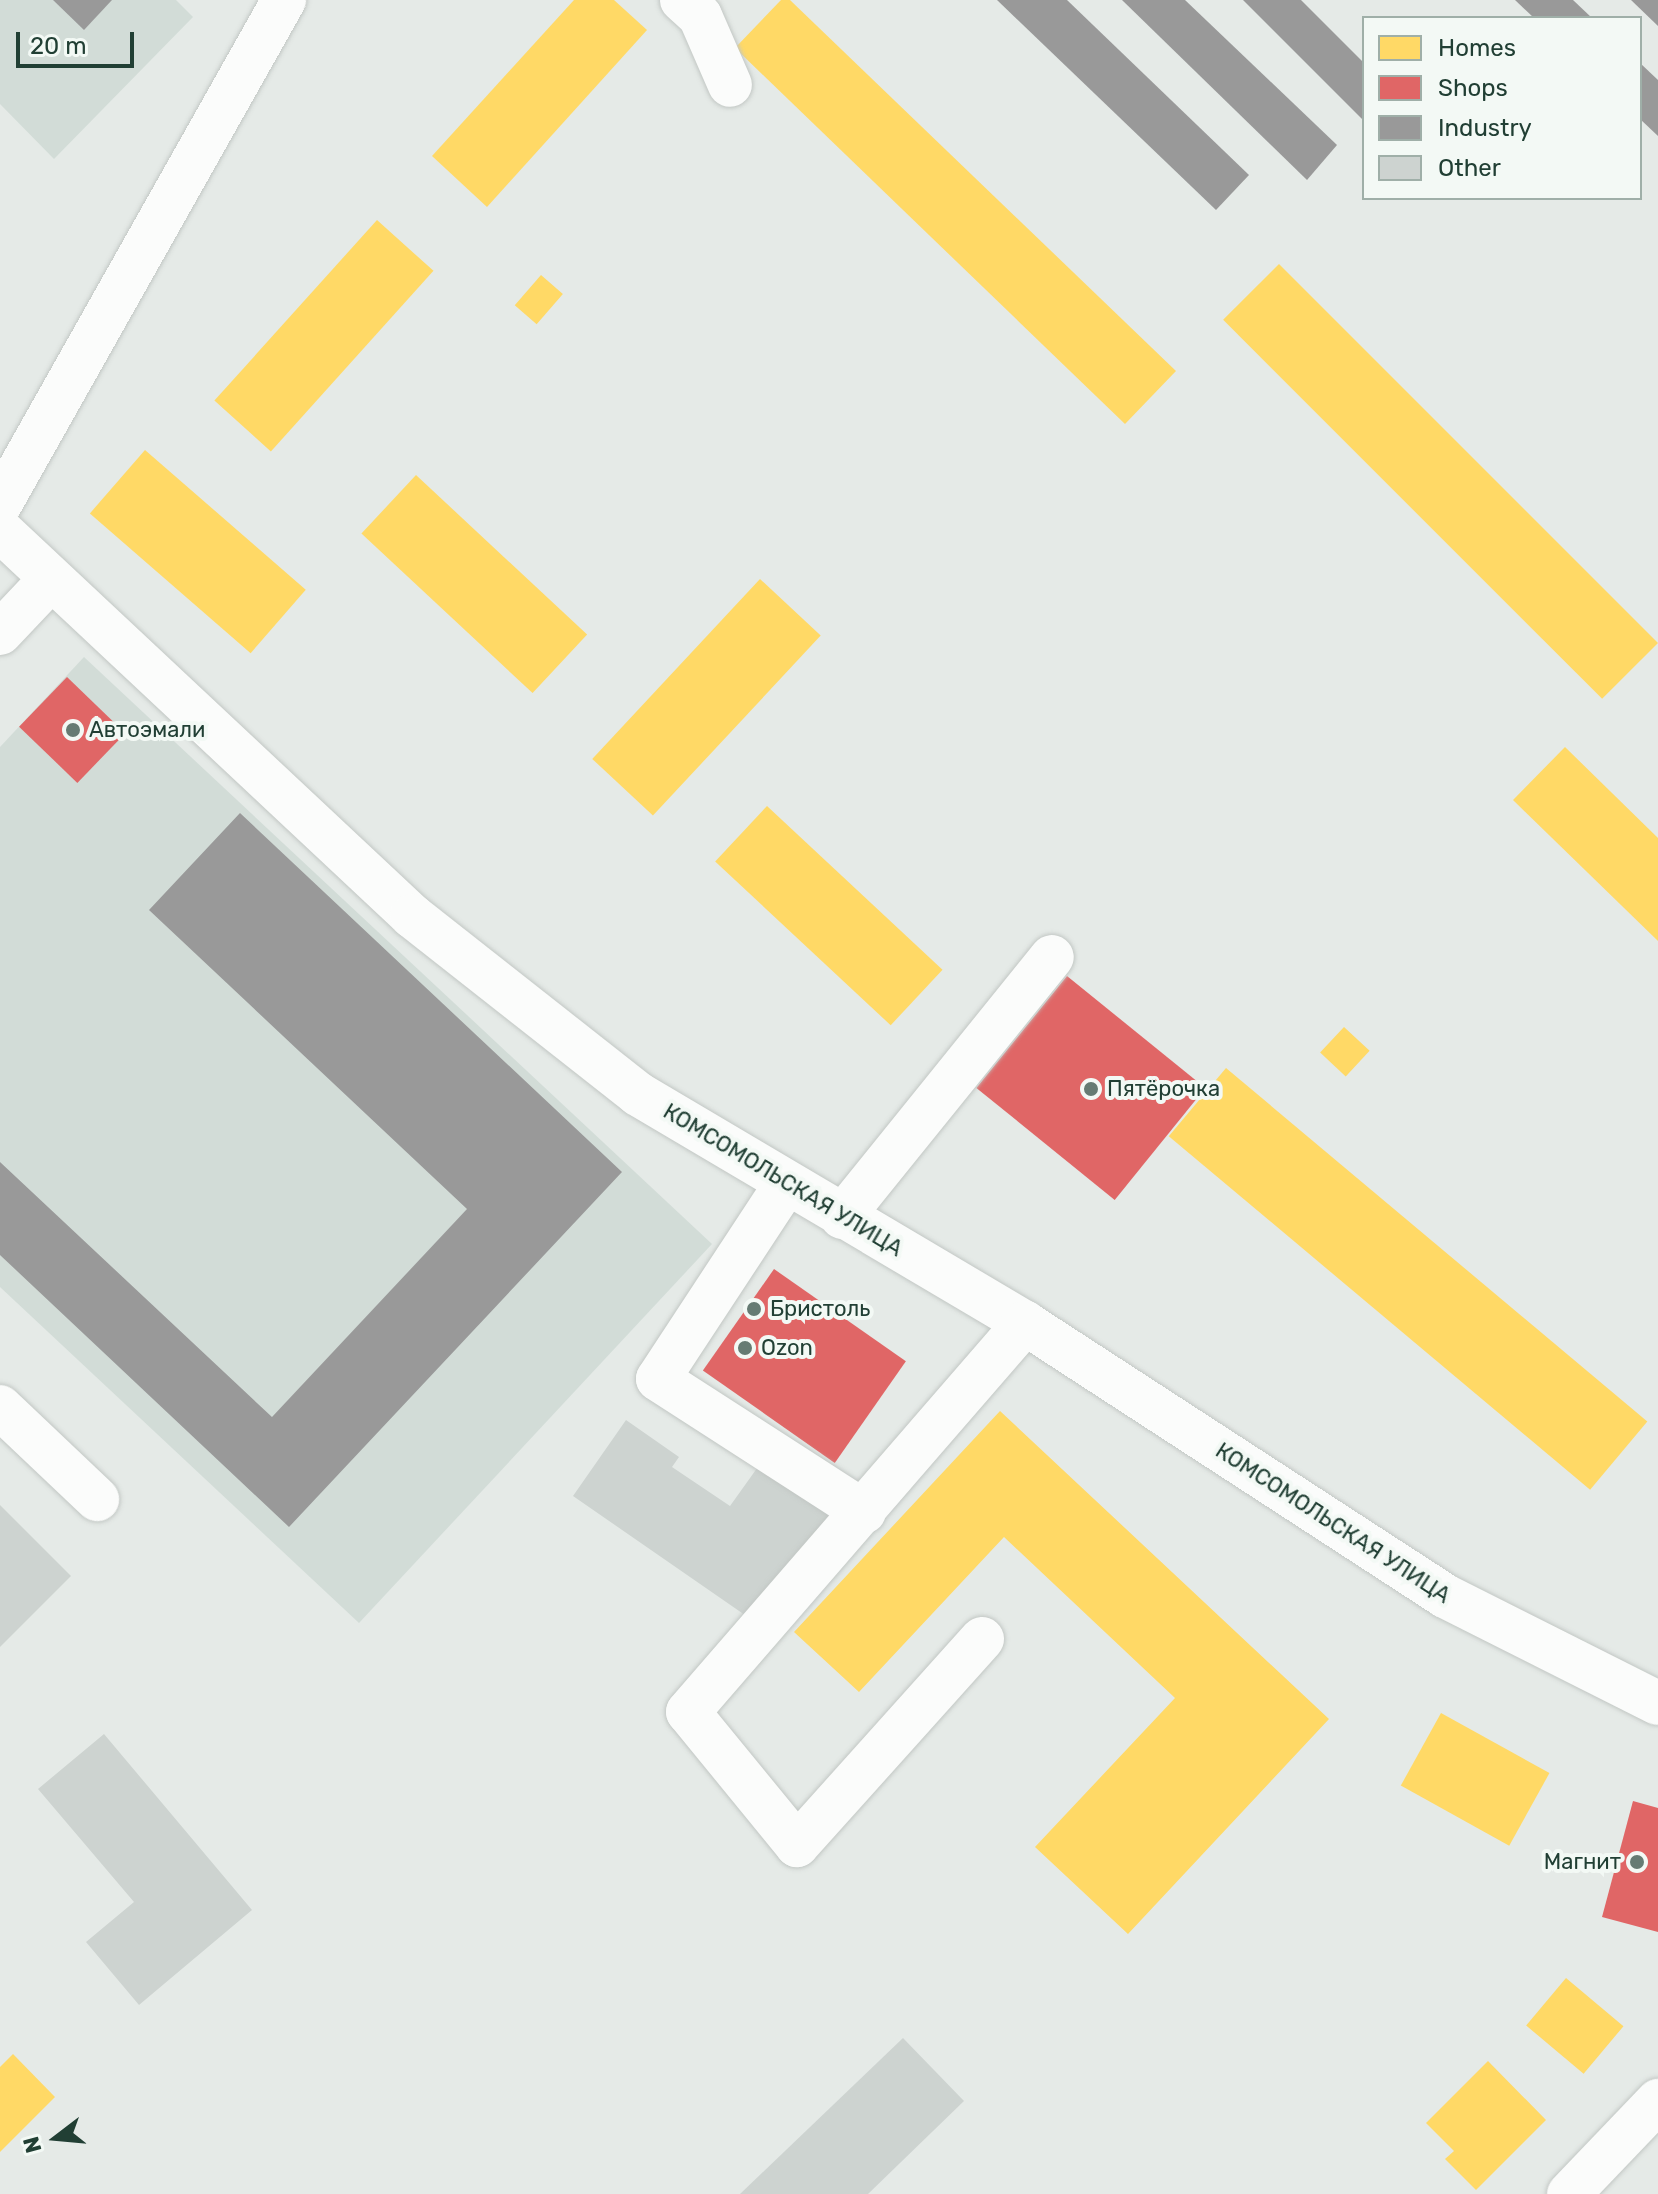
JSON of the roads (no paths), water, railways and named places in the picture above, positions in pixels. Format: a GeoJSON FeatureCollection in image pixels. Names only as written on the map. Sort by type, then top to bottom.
{"type":"FeatureCollection","features":[{"type":"Feature","properties":{"kind":"street"},"geometry":{"type":"LineString","coordinates":[[0,504],[284,0]]}},
{"type":"Feature","properties":{"kind":"street"},"geometry":{"type":"LineString","coordinates":[[682,0],[700,16],[730,85]]}},
{"type":"Feature","properties":{"kind":"street","name":"КОМСОМОЛЬСКАЯ УЛИЦА"},"geometry":{"type":"LineString","coordinates":[[0,530],[504,995],[638,1094],[1025,1323],[1445,1596],[1658,1703]]}},
{"type":"Feature","properties":{"kind":"street"},"geometry":{"type":"LineString","coordinates":[[0,633],[51,579]]}},
{"type":"Feature","properties":{"kind":"street"},"geometry":{"type":"LineString","coordinates":[[842,1217],[1052,957]]}},
{"type":"Feature","properties":{"kind":"street"},"geometry":{"type":"LineString","coordinates":[[786,1184],[658,1379],[864,1512]]}},
{"type":"Feature","properties":{"kind":"street"},"geometry":{"type":"LineString","coordinates":[[982,1639],[797,1845],[779,1832],[688,1712],[1025,1323]]}},
{"type":"Feature","properties":{"kind":"street"},"geometry":{"type":"LineString","coordinates":[[0,1407],[97,1499]]}},
{"type":"Feature","properties":{"kind":"street"},"geometry":{"type":"LineString","coordinates":[[1569,2194],[1658,2101]]}},
{"type":"Feature","properties":{"kind":"place","name":"Автоэмали"},"geometry":{"type":"Point","coordinates":[73,730]}},
{"type":"Feature","properties":{"kind":"place","name":"Пятёрочка"},"geometry":{"type":"Point","coordinates":[1091,1089]}},
{"type":"Feature","properties":{"kind":"place","name":"Бристоль"},"geometry":{"type":"Point","coordinates":[754,1309]}},
{"type":"Feature","properties":{"kind":"place","name":"Ozon"},"geometry":{"type":"Point","coordinates":[745,1348]}},
{"type":"Feature","properties":{"kind":"place","name":"Магнит"},"geometry":{"type":"Point","coordinates":[1637,1862]}}]}
